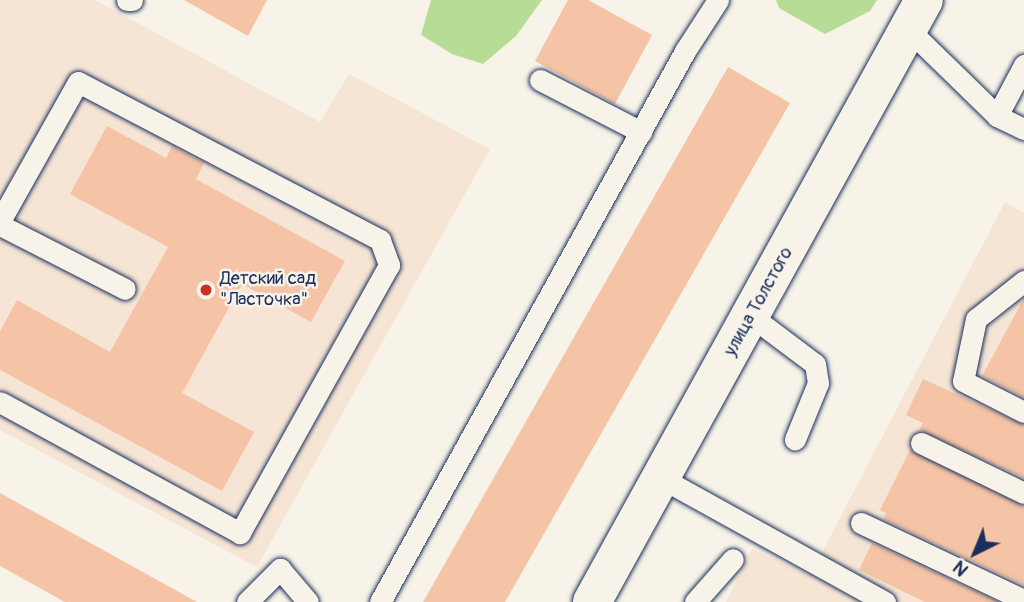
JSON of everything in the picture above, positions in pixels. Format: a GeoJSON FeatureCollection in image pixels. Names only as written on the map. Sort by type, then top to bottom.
{"type":"FeatureCollection","features":[{"type":"Feature","properties":{"kind":"street","name":"улица Толстого"},"geometry":{"type":"LineString","coordinates":[[592,602],[663,479],[916,15]]}},
{"type":"Feature","properties":{"kind":"lane"},"geometry":{"type":"LineString","coordinates":[[127,0],[132,0]]}},
{"type":"Feature","properties":{"kind":"lane"},"geometry":{"type":"LineString","coordinates":[[380,602],[640,132],[718,0]]}},
{"type":"Feature","properties":{"kind":"lane"},"geometry":{"type":"LineString","coordinates":[[916,15],[997,116],[1024,129]]}},
{"type":"Feature","properties":{"kind":"lane"},"geometry":{"type":"LineString","coordinates":[[997,116],[1024,65]]}},
{"type":"Feature","properties":{"kind":"lane"},"geometry":{"type":"LineString","coordinates":[[540,80],[640,132]]}},
{"type":"Feature","properties":{"kind":"lane"},"geometry":{"type":"LineString","coordinates":[[0,402],[240,533],[389,265],[380,240],[78,82],[0,223],[125,289]]}},
{"type":"Feature","properties":{"kind":"lane"},"geometry":{"type":"LineString","coordinates":[[1024,281],[976,319],[963,381],[1024,412]]}},
{"type":"Feature","properties":{"kind":"lane"},"geometry":{"type":"LineString","coordinates":[[751,316],[815,364],[818,383],[795,439]]}},
{"type":"Feature","properties":{"kind":"lane"},"geometry":{"type":"LineString","coordinates":[[921,443],[1024,492]]}},
{"type":"Feature","properties":{"kind":"lane"},"geometry":{"type":"LineString","coordinates":[[663,479],[885,602]]}},
{"type":"Feature","properties":{"kind":"lane"},"geometry":{"type":"LineString","coordinates":[[861,523],[1024,600]]}},
{"type":"Feature","properties":{"kind":"lane"},"geometry":{"type":"LineString","coordinates":[[695,602],[733,559]]}},
{"type":"Feature","properties":{"kind":"lane"},"geometry":{"type":"LineString","coordinates":[[247,602],[280,569],[308,602]]}},
{"type":"Feature","properties":{"kind":"shaded area","name":"Детский сад \"Ласточка\""},"geometry":{"type":"Polygon","coordinates":[[[0,0],[95,0],[320,122],[349,74],[490,149],[257,567],[0,430],[0,0]]]}},
{"type":"Feature","properties":{"kind":"shaded area"},"geometry":{"type":"Polygon","coordinates":[[[1005,202],[1024,213],[1024,602],[726,602],[752,549],[810,575],[1005,202]]]}},
{"type":"Feature","properties":{"kind":"green space"},"geometry":{"type":"Polygon","coordinates":[[[431,0],[542,0],[516,36],[483,64],[452,54],[421,35],[431,0]]]}},
{"type":"Feature","properties":{"kind":"green space"},"geometry":{"type":"Polygon","coordinates":[[[776,0],[877,0],[870,11],[825,34],[779,8],[776,0]]]}},
{"type":"Feature","properties":{"kind":"building"},"geometry":{"type":"Polygon","coordinates":[[[184,0],[267,0],[248,36],[184,0]]]}},
{"type":"Feature","properties":{"kind":"building"},"geometry":{"type":"Polygon","coordinates":[[[568,0],[588,0],[652,35],[615,104],[535,61],[568,0]]]}},
{"type":"Feature","properties":{"kind":"building"},"geometry":{"type":"Polygon","coordinates":[[[728,67],[790,103],[505,602],[423,602],[728,67]]]}},
{"type":"Feature","properties":{"kind":"building"},"geometry":{"type":"Polygon","coordinates":[[[107,126],[166,158],[172,146],[204,163],[196,179],[345,261],[311,322],[242,284],[182,393],[254,432],[222,491],[0,370],[0,331],[17,300],[110,352],[168,247],[70,194],[107,126]]]}},
{"type":"Feature","properties":{"kind":"building"},"geometry":{"type":"Polygon","coordinates":[[[1024,298],[1024,397],[982,376],[1024,298]]]}},
{"type":"Feature","properties":{"kind":"building"},"geometry":{"type":"Polygon","coordinates":[[[923,379],[1024,425],[1024,478],[919,430],[923,423],[906,415],[923,379]]]}},
{"type":"Feature","properties":{"kind":"building"},"geometry":{"type":"Polygon","coordinates":[[[910,450],[1024,506],[1024,585],[883,519],[886,513],[880,510],[910,450]]]}},
{"type":"Feature","properties":{"kind":"building"},"geometry":{"type":"Polygon","coordinates":[[[0,493],[197,602],[65,602],[0,566],[0,493]]]}},
{"type":"Feature","properties":{"kind":"building"},"geometry":{"type":"Polygon","coordinates":[[[872,543],[998,602],[925,602],[859,570],[872,543]]]}},
{"type":"Feature","properties":{"kind":"place","name":"Детский сад \"Ласточка\""},"geometry":{"type":"Point","coordinates":[206,290]}}]}
